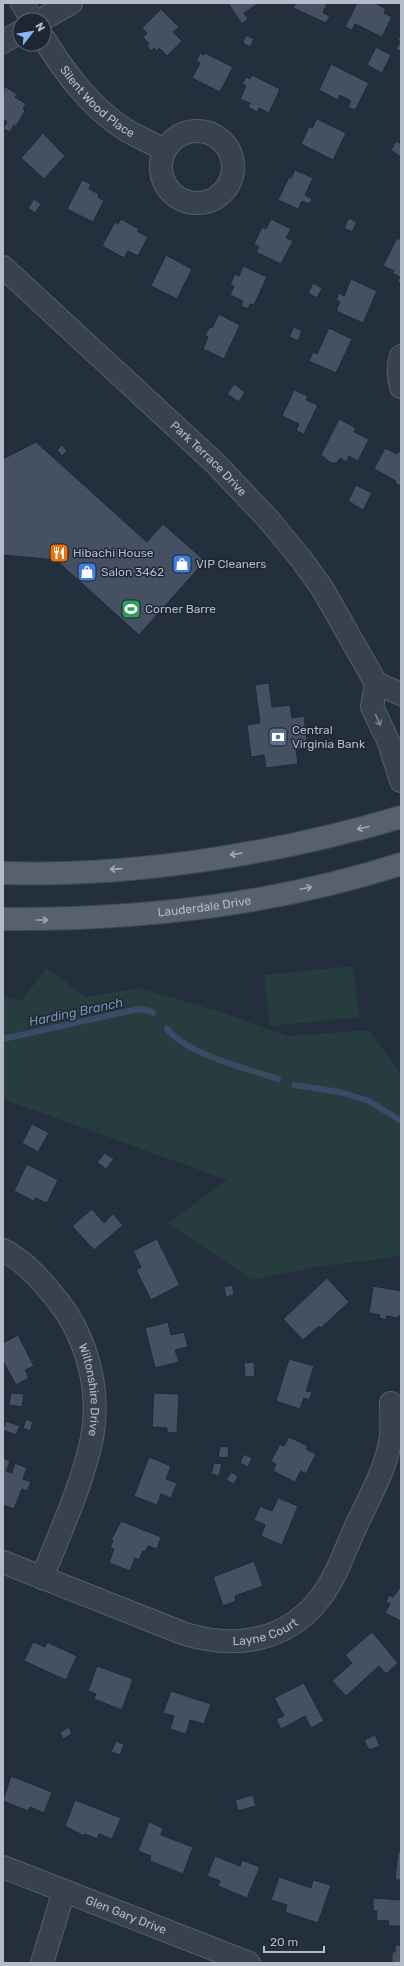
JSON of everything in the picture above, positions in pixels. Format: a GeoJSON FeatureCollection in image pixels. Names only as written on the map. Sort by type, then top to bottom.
{"type":"FeatureCollection","features":[{"type":"Feature","properties":{"kind":"main road"},"geometry":{"type":"LineString","coordinates":[[3,873],[63,873],[123,869],[248,853],[318,839],[401,817]]}},
{"type":"Feature","properties":{"kind":"main road","name":"Lauderdale Drive"},"geometry":{"type":"LineString","coordinates":[[3,919],[66,920],[188,909],[268,896],[345,880],[401,864]]}},
{"type":"Feature","properties":{"kind":"street"},"geometry":{"type":"LineString","coordinates":[[22,3],[27,12]]}},
{"type":"Feature","properties":{"kind":"street"},"geometry":{"type":"LineString","coordinates":[[52,14],[71,3]]}},
{"type":"Feature","properties":{"kind":"street"},"geometry":{"type":"LineString","coordinates":[[3,42],[12,37]]}},
{"type":"Feature","properties":{"kind":"street","name":"Silent Wood Place"},"geometry":{"type":"LineString","coordinates":[[52,52],[64,72],[104,114],[126,130],[164,150]]}},
{"type":"Feature","properties":{"kind":"street","name":"Park Terrace Drive"},"geometry":{"type":"LineString","coordinates":[[3,267],[215,463],[270,520],[322,588],[376,683]]}},
{"type":"Feature","properties":{"kind":"street"},"geometry":{"type":"LineString","coordinates":[[401,356],[398,364],[398,377],[401,387]]}},
{"type":"Feature","properties":{"kind":"street"},"geometry":{"type":"LineString","coordinates":[[401,694],[376,683],[372,707],[388,744],[401,781]]}},
{"type":"Feature","properties":{"kind":"street","name":"Wiltonshire Drive"},"geometry":{"type":"LineString","coordinates":[[3,1250],[18,1258],[44,1282],[68,1314],[82,1341],[91,1372],[94,1396],[92,1438],[78,1484],[42,1578]]}},
{"type":"Feature","properties":{"kind":"street","name":"Layne Court"},"geometry":{"type":"LineString","coordinates":[[3,1562],[204,1640],[242,1642],[276,1633],[310,1610],[329,1585],[385,1462],[391,1436],[391,1403]]}},
{"type":"Feature","properties":{"kind":"street","name":"Glen Gary Drive"},"geometry":{"type":"LineString","coordinates":[[3,1867],[249,1963]]}},
{"type":"Feature","properties":{"kind":"street"},"geometry":{"type":"LineString","coordinates":[[42,1963],[64,1891]]}},
{"type":"Feature","properties":{"kind":"green space"},"geometry":{"type":"Polygon","coordinates":[[[353,966],[359,1017],[270,1026],[264,975],[353,966]]]}},
{"type":"Feature","properties":{"kind":"green space"},"geometry":{"type":"Polygon","coordinates":[[[46,968],[86,997],[139,988],[221,1012],[288,1036],[369,1030],[401,1075],[401,1255],[382,1259],[322,1266],[252,1280],[168,1223],[227,1180],[3,1099],[3,997],[22,1001],[46,968]]]}},
{"type":"Feature","properties":{"kind":"building"},"geometry":{"type":"Polygon","coordinates":[[[228,3],[259,3],[244,13],[248,19],[242,24],[228,3]]]}},
{"type":"Feature","properties":{"kind":"building"},"geometry":{"type":"Polygon","coordinates":[[[296,3],[327,3],[323,13],[330,16],[326,23],[293,8],[296,3]]]}},
{"type":"Feature","properties":{"kind":"building"},"geometry":{"type":"Polygon","coordinates":[[[357,3],[375,3],[386,9],[384,13],[392,17],[382,37],[355,24],[352,30],[345,27],[357,3]]]}},
{"type":"Feature","properties":{"kind":"building"},"geometry":{"type":"Polygon","coordinates":[[[161,9],[179,27],[173,32],[182,41],[167,56],[159,48],[156,51],[154,48],[151,51],[147,46],[149,44],[143,37],[147,33],[142,28],[161,9]]]}},
{"type":"Feature","properties":{"kind":"building"},"geometry":{"type":"Polygon","coordinates":[[[401,34],[401,52],[396,49],[400,42],[398,40],[401,34]]]}},
{"type":"Feature","properties":{"kind":"building"},"geometry":{"type":"Polygon","coordinates":[[[246,35],[254,39],[250,47],[243,43],[246,35]]]}},
{"type":"Feature","properties":{"kind":"building"},"geometry":{"type":"Polygon","coordinates":[[[376,47],[391,55],[382,73],[367,65],[376,47]]]}},
{"type":"Feature","properties":{"kind":"building"},"geometry":{"type":"Polygon","coordinates":[[[200,53],[204,55],[205,53],[233,67],[220,92],[192,78],[200,63],[196,61],[200,53]]]}},
{"type":"Feature","properties":{"kind":"building"},"geometry":{"type":"Polygon","coordinates":[[[331,64],[369,83],[355,110],[348,107],[351,101],[340,95],[338,100],[319,90],[331,64]]]}},
{"type":"Feature","properties":{"kind":"building"},"geometry":{"type":"Polygon","coordinates":[[[252,75],[280,89],[269,113],[259,108],[257,112],[248,107],[250,103],[240,99],[246,86],[242,84],[246,77],[250,79],[252,75]]]}},
{"type":"Feature","properties":{"kind":"building"},"geometry":{"type":"Polygon","coordinates":[[[4,86],[17,94],[15,97],[26,104],[23,109],[25,111],[16,126],[14,125],[10,132],[3,129],[7,122],[3,119],[4,86]]]}},
{"type":"Feature","properties":{"kind":"building"},"geometry":{"type":"Polygon","coordinates":[[[317,119],[346,133],[333,160],[301,144],[309,127],[312,128],[317,119]]]}},
{"type":"Feature","properties":{"kind":"building"},"geometry":{"type":"Polygon","coordinates":[[[43,133],[65,156],[44,179],[21,158],[43,133]]]}},
{"type":"Feature","properties":{"kind":"building"},"geometry":{"type":"Polygon","coordinates":[[[396,141],[401,144],[401,157],[391,150],[396,141]]]}},
{"type":"Feature","properties":{"kind":"building"},"geometry":{"type":"Polygon","coordinates":[[[295,170],[313,178],[305,195],[312,199],[309,204],[302,201],[298,209],[278,200],[289,177],[291,178],[295,170]]]}},
{"type":"Feature","properties":{"kind":"building"},"geometry":{"type":"Polygon","coordinates":[[[82,180],[91,184],[89,189],[99,194],[98,197],[104,201],[93,222],[67,209],[82,180]]]}},
{"type":"Feature","properties":{"kind":"building"},"geometry":{"type":"Polygon","coordinates":[[[34,199],[41,204],[35,213],[28,208],[34,199]]]}},
{"type":"Feature","properties":{"kind":"building"},"geometry":{"type":"Polygon","coordinates":[[[349,218],[357,222],[352,232],[344,228],[349,218]]]}},
{"type":"Feature","properties":{"kind":"building"},"geometry":{"type":"Polygon","coordinates":[[[121,219],[139,229],[137,231],[148,237],[138,256],[128,251],[124,258],[102,246],[115,222],[118,224],[121,219]]]}},
{"type":"Feature","properties":{"kind":"building"},"geometry":{"type":"Polygon","coordinates":[[[271,219],[291,229],[286,238],[293,241],[281,264],[256,252],[259,247],[254,244],[262,227],[266,229],[271,219]]]}},
{"type":"Feature","properties":{"kind":"building"},"geometry":{"type":"Polygon","coordinates":[[[397,238],[401,240],[401,283],[397,282],[400,277],[392,273],[394,271],[383,266],[397,238]]]}},
{"type":"Feature","properties":{"kind":"building"},"geometry":{"type":"Polygon","coordinates":[[[166,255],[192,269],[177,299],[151,286],[166,255]]]}},
{"type":"Feature","properties":{"kind":"building"},"geometry":{"type":"Polygon","coordinates":[[[243,266],[267,277],[254,305],[250,304],[248,309],[241,306],[243,301],[230,295],[234,286],[230,285],[235,274],[239,276],[243,266]]]}},
{"type":"Feature","properties":{"kind":"building"},"geometry":{"type":"Polygon","coordinates":[[[351,279],[377,291],[363,323],[336,311],[340,302],[336,300],[339,293],[344,296],[351,279]]]}},
{"type":"Feature","properties":{"kind":"building"},"geometry":{"type":"Polygon","coordinates":[[[313,283],[322,288],[317,298],[308,293],[313,283]]]}},
{"type":"Feature","properties":{"kind":"building"},"geometry":{"type":"Polygon","coordinates":[[[219,314],[240,325],[224,359],[203,349],[208,337],[205,335],[210,327],[212,328],[219,314]]]}},
{"type":"Feature","properties":{"kind":"building"},"geometry":{"type":"Polygon","coordinates":[[[294,327],[302,331],[298,341],[289,337],[294,327]]]}},
{"type":"Feature","properties":{"kind":"building"},"geometry":{"type":"Polygon","coordinates":[[[329,328],[352,339],[336,373],[309,361],[313,352],[317,354],[329,328]]]}},
{"type":"Feature","properties":{"kind":"building"},"geometry":{"type":"Polygon","coordinates":[[[234,384],[245,392],[239,402],[227,394],[234,384]]]}},
{"type":"Feature","properties":{"kind":"building"},"geometry":{"type":"Polygon","coordinates":[[[294,390],[308,396],[306,400],[318,405],[304,434],[296,431],[299,424],[282,416],[294,390]]]}},
{"type":"Feature","properties":{"kind":"building"},"geometry":{"type":"Polygon","coordinates":[[[339,419],[356,428],[354,432],[369,439],[358,461],[349,456],[347,462],[340,458],[337,463],[331,463],[321,455],[339,419]]]}},
{"type":"Feature","properties":{"kind":"building"},"geometry":{"type":"Polygon","coordinates":[[[36,442],[147,542],[163,524],[205,561],[139,635],[56,560],[3,555],[3,459],[36,442]]]}},
{"type":"Feature","properties":{"kind":"building"},"geometry":{"type":"Polygon","coordinates":[[[62,445],[67,451],[62,456],[57,450],[62,445]]]}},
{"type":"Feature","properties":{"kind":"building"},"geometry":{"type":"Polygon","coordinates":[[[385,448],[397,454],[398,451],[401,453],[401,486],[395,483],[396,481],[374,469],[385,448]]]}},
{"type":"Feature","properties":{"kind":"building"},"geometry":{"type":"Polygon","coordinates":[[[356,485],[372,493],[363,510],[348,501],[356,485]]]}},
{"type":"Feature","properties":{"kind":"building","name":"Central Virginia Bank"},"geometry":{"type":"Polygon","coordinates":[[[269,683],[272,707],[290,705],[292,718],[304,716],[308,749],[296,750],[298,764],[266,768],[264,755],[251,757],[247,725],[260,723],[255,685],[269,683]]]}},
{"type":"Feature","properties":{"kind":"building"},"geometry":{"type":"Polygon","coordinates":[[[32,1124],[49,1133],[38,1152],[22,1143],[32,1124]]]}},
{"type":"Feature","properties":{"kind":"building"},"geometry":{"type":"Polygon","coordinates":[[[105,1153],[114,1159],[106,1169],[97,1162],[105,1153]]]}},
{"type":"Feature","properties":{"kind":"building"},"geometry":{"type":"Polygon","coordinates":[[[27,1164],[58,1180],[47,1203],[35,1198],[34,1201],[14,1191],[27,1164]]]}},
{"type":"Feature","properties":{"kind":"building"},"geometry":{"type":"Polygon","coordinates":[[[92,1209],[104,1223],[113,1214],[123,1225],[94,1250],[72,1226],[92,1209]]]}},
{"type":"Feature","properties":{"kind":"building"},"geometry":{"type":"Polygon","coordinates":[[[157,1239],[180,1285],[151,1300],[136,1270],[141,1267],[133,1251],[157,1239]]]}},
{"type":"Feature","properties":{"kind":"building"},"geometry":{"type":"Polygon","coordinates":[[[327,1278],[349,1302],[321,1328],[319,1326],[303,1340],[283,1319],[327,1278]]]}},
{"type":"Feature","properties":{"kind":"building"},"geometry":{"type":"Polygon","coordinates":[[[232,1285],[234,1295],[226,1297],[224,1287],[232,1285]]]}},
{"type":"Feature","properties":{"kind":"building"},"geometry":{"type":"Polygon","coordinates":[[[373,1286],[401,1291],[401,1316],[399,1315],[398,1318],[387,1316],[386,1320],[379,1318],[380,1315],[369,1313],[373,1286]]]}},
{"type":"Feature","properties":{"kind":"building"},"geometry":{"type":"Polygon","coordinates":[[[168,1322],[171,1335],[184,1332],[188,1347],[175,1350],[179,1362],[155,1368],[145,1328],[168,1322]]]}},
{"type":"Feature","properties":{"kind":"building"},"geometry":{"type":"Polygon","coordinates":[[[18,1335],[34,1366],[25,1370],[29,1378],[16,1385],[3,1361],[3,1343],[18,1335]]]}},
{"type":"Feature","properties":{"kind":"building"},"geometry":{"type":"Polygon","coordinates":[[[289,1359],[314,1366],[306,1391],[312,1392],[309,1400],[304,1398],[300,1409],[276,1401],[289,1359]]]}},
{"type":"Feature","properties":{"kind":"building"},"geometry":{"type":"Polygon","coordinates":[[[254,1362],[255,1376],[245,1377],[244,1363],[254,1362]]]}},
{"type":"Feature","properties":{"kind":"building"},"geometry":{"type":"Polygon","coordinates":[[[11,1393],[24,1394],[22,1407],[9,1405],[11,1393]]]}},
{"type":"Feature","properties":{"kind":"building"},"geometry":{"type":"Polygon","coordinates":[[[154,1393],[179,1394],[177,1433],[167,1432],[167,1428],[152,1427],[154,1393]]]}},
{"type":"Feature","properties":{"kind":"building"},"geometry":{"type":"Polygon","coordinates":[[[26,1419],[33,1422],[30,1431],[23,1428],[26,1419]]]}},
{"type":"Feature","properties":{"kind":"building"},"geometry":{"type":"Polygon","coordinates":[[[6,1421],[20,1426],[16,1435],[3,1430],[6,1421]]]}},
{"type":"Feature","properties":{"kind":"building"},"geometry":{"type":"Polygon","coordinates":[[[289,1437],[308,1446],[306,1449],[316,1454],[306,1474],[301,1471],[295,1482],[273,1471],[276,1464],[271,1461],[280,1444],[284,1446],[289,1437]]]}},
{"type":"Feature","properties":{"kind":"building"},"geometry":{"type":"Polygon","coordinates":[[[220,1446],[229,1447],[228,1458],[218,1457],[220,1446]]]}},
{"type":"Feature","properties":{"kind":"building"},"geometry":{"type":"Polygon","coordinates":[[[244,1454],[252,1458],[248,1467],[240,1463],[244,1454]]]}},
{"type":"Feature","properties":{"kind":"building"},"geometry":{"type":"Polygon","coordinates":[[[149,1457],[171,1466],[166,1479],[177,1483],[171,1498],[161,1494],[157,1505],[134,1496],[149,1457]]]}},
{"type":"Feature","properties":{"kind":"building"},"geometry":{"type":"Polygon","coordinates":[[[3,1458],[10,1461],[6,1471],[12,1473],[15,1463],[27,1468],[23,1479],[31,1482],[27,1491],[22,1489],[14,1509],[3,1505],[3,1458]]]}},
{"type":"Feature","properties":{"kind":"building"},"geometry":{"type":"Polygon","coordinates":[[[214,1463],[222,1464],[219,1476],[211,1474],[214,1463]]]}},
{"type":"Feature","properties":{"kind":"building"},"geometry":{"type":"Polygon","coordinates":[[[231,1472],[238,1476],[234,1484],[226,1480],[231,1472]]]}},
{"type":"Feature","properties":{"kind":"building"},"geometry":{"type":"Polygon","coordinates":[[[278,1498],[298,1506],[282,1545],[261,1536],[265,1525],[254,1520],[260,1506],[272,1511],[278,1498]]]}},
{"type":"Feature","properties":{"kind":"building"},"geometry":{"type":"Polygon","coordinates":[[[121,1521],[161,1537],[157,1549],[148,1546],[145,1552],[143,1551],[139,1560],[135,1558],[130,1571],[109,1563],[114,1549],[110,1548],[113,1540],[111,1540],[121,1521]]]}},
{"type":"Feature","properties":{"kind":"building"},"geometry":{"type":"Polygon","coordinates":[[[254,1561],[263,1586],[235,1596],[236,1601],[223,1606],[213,1577],[254,1561]]]}},
{"type":"Feature","properties":{"kind":"building"},"geometry":{"type":"Polygon","coordinates":[[[401,1586],[401,1621],[385,1613],[390,1604],[386,1602],[389,1595],[393,1597],[401,1586]]]}},
{"type":"Feature","properties":{"kind":"building"},"geometry":{"type":"Polygon","coordinates":[[[372,1632],[398,1663],[386,1674],[379,1666],[346,1696],[332,1681],[352,1663],[345,1655],[372,1632]]]}},
{"type":"Feature","properties":{"kind":"building"},"geometry":{"type":"Polygon","coordinates":[[[33,1642],[45,1647],[47,1642],[77,1656],[66,1680],[24,1661],[33,1642]]]}},
{"type":"Feature","properties":{"kind":"building"},"geometry":{"type":"Polygon","coordinates":[[[97,1666],[133,1679],[122,1710],[94,1699],[96,1694],[88,1691],[97,1666]]]}},
{"type":"Feature","properties":{"kind":"building"},"geometry":{"type":"Polygon","coordinates":[[[304,1683],[324,1721],[311,1728],[305,1716],[281,1729],[276,1719],[284,1716],[274,1698],[304,1683]]]}},
{"type":"Feature","properties":{"kind":"building"},"geometry":{"type":"Polygon","coordinates":[[[171,1691],[211,1704],[204,1724],[190,1720],[186,1734],[170,1729],[174,1716],[163,1713],[171,1691]]]}},
{"type":"Feature","properties":{"kind":"building"},"geometry":{"type":"Polygon","coordinates":[[[69,1727],[72,1734],[63,1739],[60,1732],[69,1727]]]}},
{"type":"Feature","properties":{"kind":"building"},"geometry":{"type":"Polygon","coordinates":[[[375,1735],[380,1746],[369,1750],[364,1740],[375,1735]]]}},
{"type":"Feature","properties":{"kind":"building"},"geometry":{"type":"Polygon","coordinates":[[[116,1741],[124,1744],[120,1755],[111,1752],[116,1741]]]}},
{"type":"Feature","properties":{"kind":"building"},"geometry":{"type":"Polygon","coordinates":[[[11,1776],[52,1792],[44,1813],[30,1807],[28,1811],[3,1801],[11,1776]]]}},
{"type":"Feature","properties":{"kind":"building"},"geometry":{"type":"Polygon","coordinates":[[[253,1795],[256,1806],[238,1811],[235,1800],[253,1795]]]}},
{"type":"Feature","properties":{"kind":"building"},"geometry":{"type":"Polygon","coordinates":[[[75,1800],[121,1818],[112,1839],[99,1834],[97,1839],[85,1834],[84,1836],[65,1826],[75,1800]]]}},
{"type":"Feature","properties":{"kind":"building"},"geometry":{"type":"Polygon","coordinates":[[[149,1822],[163,1828],[161,1835],[193,1847],[183,1874],[150,1861],[151,1856],[138,1851],[149,1822]]]}},
{"type":"Feature","properties":{"kind":"building"},"geometry":{"type":"Polygon","coordinates":[[[398,1852],[401,1852],[401,1880],[395,1880],[398,1852]]]}},
{"type":"Feature","properties":{"kind":"building"},"geometry":{"type":"Polygon","coordinates":[[[215,1856],[240,1866],[242,1860],[260,1867],[247,1898],[218,1886],[220,1881],[207,1876],[215,1856]]]}},
{"type":"Feature","properties":{"kind":"building"},"geometry":{"type":"Polygon","coordinates":[[[279,1877],[311,1888],[313,1880],[331,1885],[318,1923],[285,1912],[287,1905],[271,1900],[279,1877]]]}},
{"type":"Feature","properties":{"kind":"building"},"geometry":{"type":"Polygon","coordinates":[[[373,1898],[401,1900],[401,1926],[388,1926],[389,1921],[376,1920],[377,1911],[373,1911],[373,1898]]]}},
{"type":"Feature","properties":{"kind":"building"},"geometry":{"type":"Polygon","coordinates":[[[395,1945],[401,1945],[401,1963],[392,1963],[392,1952],[395,1952],[395,1945]]]}},
{"type":"Feature","properties":{"kind":"waterway","name":"Harding Branch"},"geometry":{"type":"LineString","coordinates":[[3,1039],[138,1009],[151,1011],[153,1013]]}},
{"type":"Feature","properties":{"kind":"waterway","name":"Harding Branch"},"geometry":{"type":"LineString","coordinates":[[167,1029],[189,1046],[218,1060],[278,1079]]}},
{"type":"Feature","properties":{"kind":"waterway","name":"Harding Branch"},"geometry":{"type":"LineString","coordinates":[[294,1085],[340,1092],[369,1101],[401,1121]]}},
{"type":"Feature","properties":{"kind":"place","name":"Hibachi House"},"geometry":{"type":"Point","coordinates":[59,553]}},
{"type":"Feature","properties":{"kind":"place","name":"VIP Cleaners"},"geometry":{"type":"Point","coordinates":[182,564]}},
{"type":"Feature","properties":{"kind":"place","name":"Salon 3462"},"geometry":{"type":"Point","coordinates":[87,572]}},
{"type":"Feature","properties":{"kind":"place","name":"Corner Barre"},"geometry":{"type":"Point","coordinates":[131,609]}},
{"type":"Feature","properties":{"kind":"place","name":"Central Virginia Bank"},"geometry":{"type":"Point","coordinates":[278,737]}}]}
